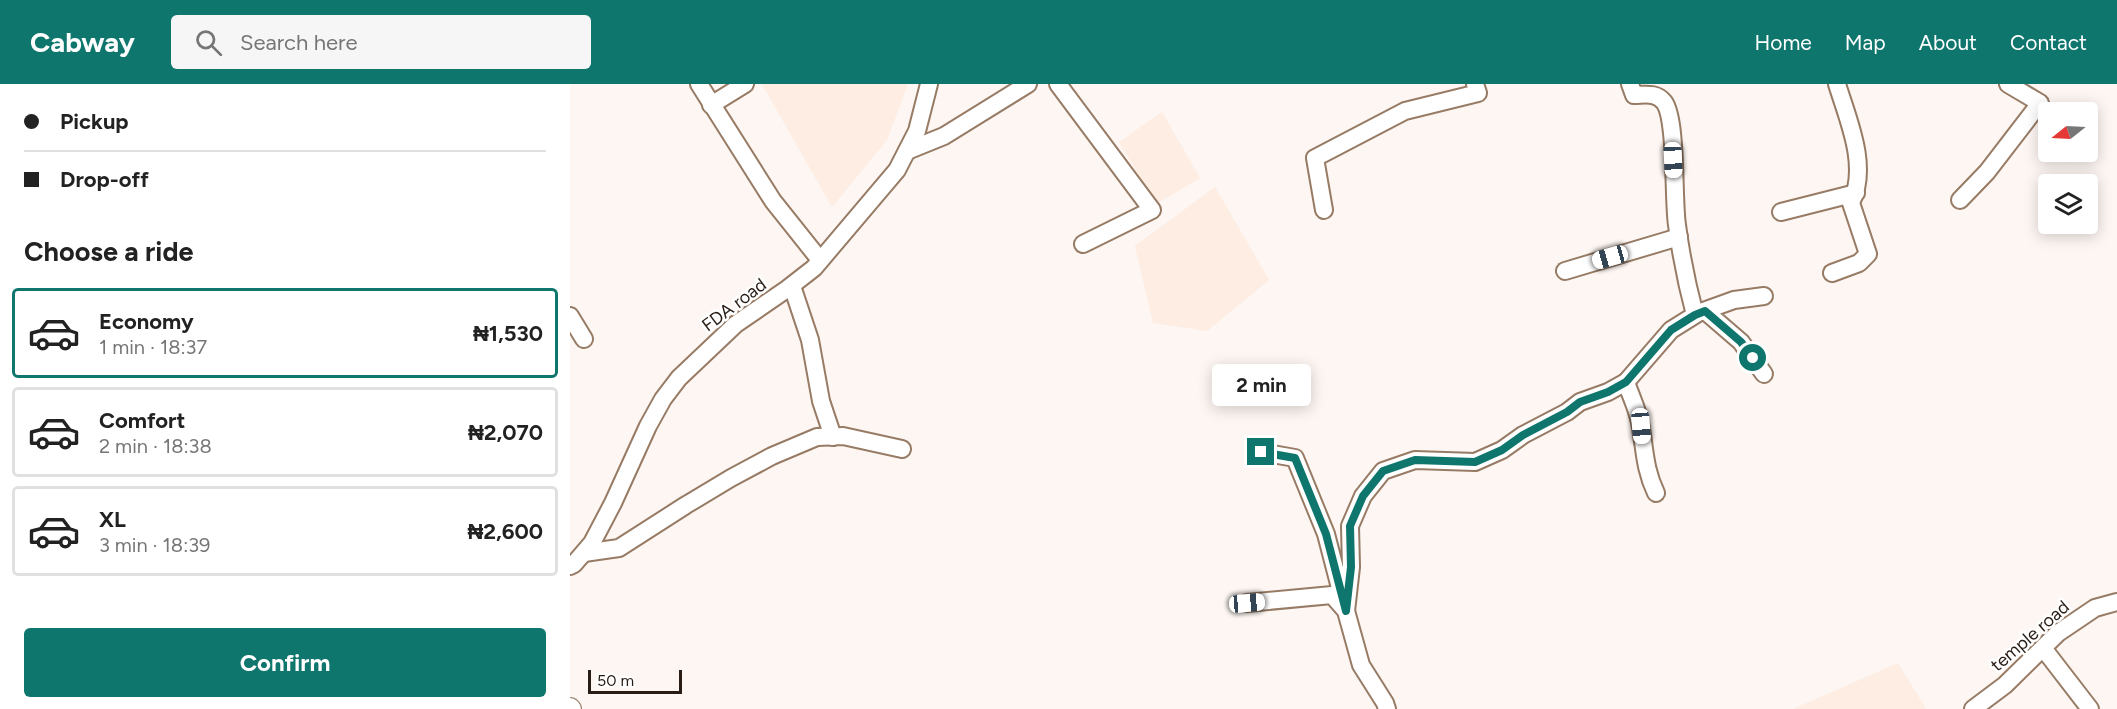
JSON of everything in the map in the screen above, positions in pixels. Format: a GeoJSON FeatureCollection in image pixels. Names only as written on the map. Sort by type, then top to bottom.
{"type":"FeatureCollection","features":[{"type":"Feature","properties":{"kind":"street"},"geometry":{"type":"LineString","coordinates":[[699,84],[772,201],[820,260]]}},
{"type":"Feature","properties":{"kind":"street"},"geometry":{"type":"LineString","coordinates":[[711,105],[745,84]]}},
{"type":"Feature","properties":{"kind":"street","name":"FDA road"},"geometry":{"type":"LineString","coordinates":[[570,566],[592,543],[648,426],[663,399],[679,378],[736,324],[804,278],[897,170],[917,131],[929,84]]}},
{"type":"Feature","properties":{"kind":"street"},"geometry":{"type":"LineString","coordinates":[[908,151],[944,136],[1028,84]]}},
{"type":"Feature","properties":{"kind":"street"},"geometry":{"type":"LineString","coordinates":[[1058,84],[1152,210],[1083,244]]}},
{"type":"Feature","properties":{"kind":"street"},"geometry":{"type":"LineString","coordinates":[[1324,210],[1315,158],[1404,111],[1478,93],[1475,84]]}},
{"type":"Feature","properties":{"kind":"street"},"geometry":{"type":"LineString","coordinates":[[1630,84],[1634,95],[1654,94],[1662,100],[1667,109],[1672,139],[1676,223],[1700,313],[1741,342],[1764,374]]}},
{"type":"Feature","properties":{"kind":"street"},"geometry":{"type":"LineString","coordinates":[[1832,273],[1859,263],[1868,254],[1851,203],[1856,193],[1859,176],[1856,147],[1837,84]]}},
{"type":"Feature","properties":{"kind":"street"},"geometry":{"type":"LineString","coordinates":[[1960,200],[1987,172],[2040,103],[2008,84]]}},
{"type":"Feature","properties":{"kind":"street"},"geometry":{"type":"LineString","coordinates":[[1780,212],[1856,193]]}},
{"type":"Feature","properties":{"kind":"street"},"geometry":{"type":"LineString","coordinates":[[1564,271],[1679,237]]}},
{"type":"Feature","properties":{"kind":"street"},"geometry":{"type":"LineString","coordinates":[[792,286],[810,340],[821,401],[833,437]]}},
{"type":"Feature","properties":{"kind":"street"},"geometry":{"type":"LineString","coordinates":[[1346,611],[1351,567],[1350,526],[1363,496],[1383,471],[1415,460],[1475,462],[1502,450],[1580,402],[1608,392],[1626,382],[1671,330],[1700,313],[1734,300],[1764,296]]}},
{"type":"Feature","properties":{"kind":"street"},"geometry":{"type":"LineString","coordinates":[[570,316],[584,339]]}},
{"type":"Feature","properties":{"kind":"street"},"geometry":{"type":"LineString","coordinates":[[1626,382],[1641,426],[1643,454],[1656,493]]}},
{"type":"Feature","properties":{"kind":"street"},"geometry":{"type":"LineString","coordinates":[[584,553],[619,548],[686,505],[772,456],[817,437],[878,442],[902,449]]}},
{"type":"Feature","properties":{"kind":"street"},"geometry":{"type":"LineString","coordinates":[[1261,452],[1295,458],[1326,534],[1361,665],[1387,709]]}},
{"type":"Feature","properties":{"kind":"street"},"geometry":{"type":"LineString","coordinates":[[1247,603],[1332,595],[1346,611]]}},
{"type":"Feature","properties":{"kind":"street","name":"temple road"},"geometry":{"type":"LineString","coordinates":[[1973,709],[2005,685],[2058,633],[2094,608],[2117,602]]}},
{"type":"Feature","properties":{"kind":"street"},"geometry":{"type":"LineString","coordinates":[[2043,648],[2090,709]]}},
{"type":"Feature","properties":{"kind":"shaded area"},"geometry":{"type":"Polygon","coordinates":[[[762,84],[908,84],[887,140],[832,207],[762,84]]]}},
{"type":"Feature","properties":{"kind":"shaded area"},"geometry":{"type":"Polygon","coordinates":[[[1162,112],[1200,178],[1156,204],[1119,142],[1162,112]]]}},
{"type":"Feature","properties":{"kind":"shaded area"},"geometry":{"type":"Polygon","coordinates":[[[1215,187],[1269,280],[1207,331],[1153,323],[1135,246],[1215,187]]]}},
{"type":"Feature","properties":{"kind":"shaded area"},"geometry":{"type":"Polygon","coordinates":[[[1898,663],[1926,709],[1793,709],[1898,663]]]}},
{"type":"Feature","properties":{"kind":"route"},"geometry":{"type":"LineString","coordinates":[[1261,452],[1295,458],[1326,534],[1346,611],[1351,567],[1350,526],[1363,496],[1383,471],[1415,460],[1475,462],[1502,450],[1580,402],[1608,392],[1626,382],[1671,330],[1705,311],[1741,342],[1753,358]]}}]}
